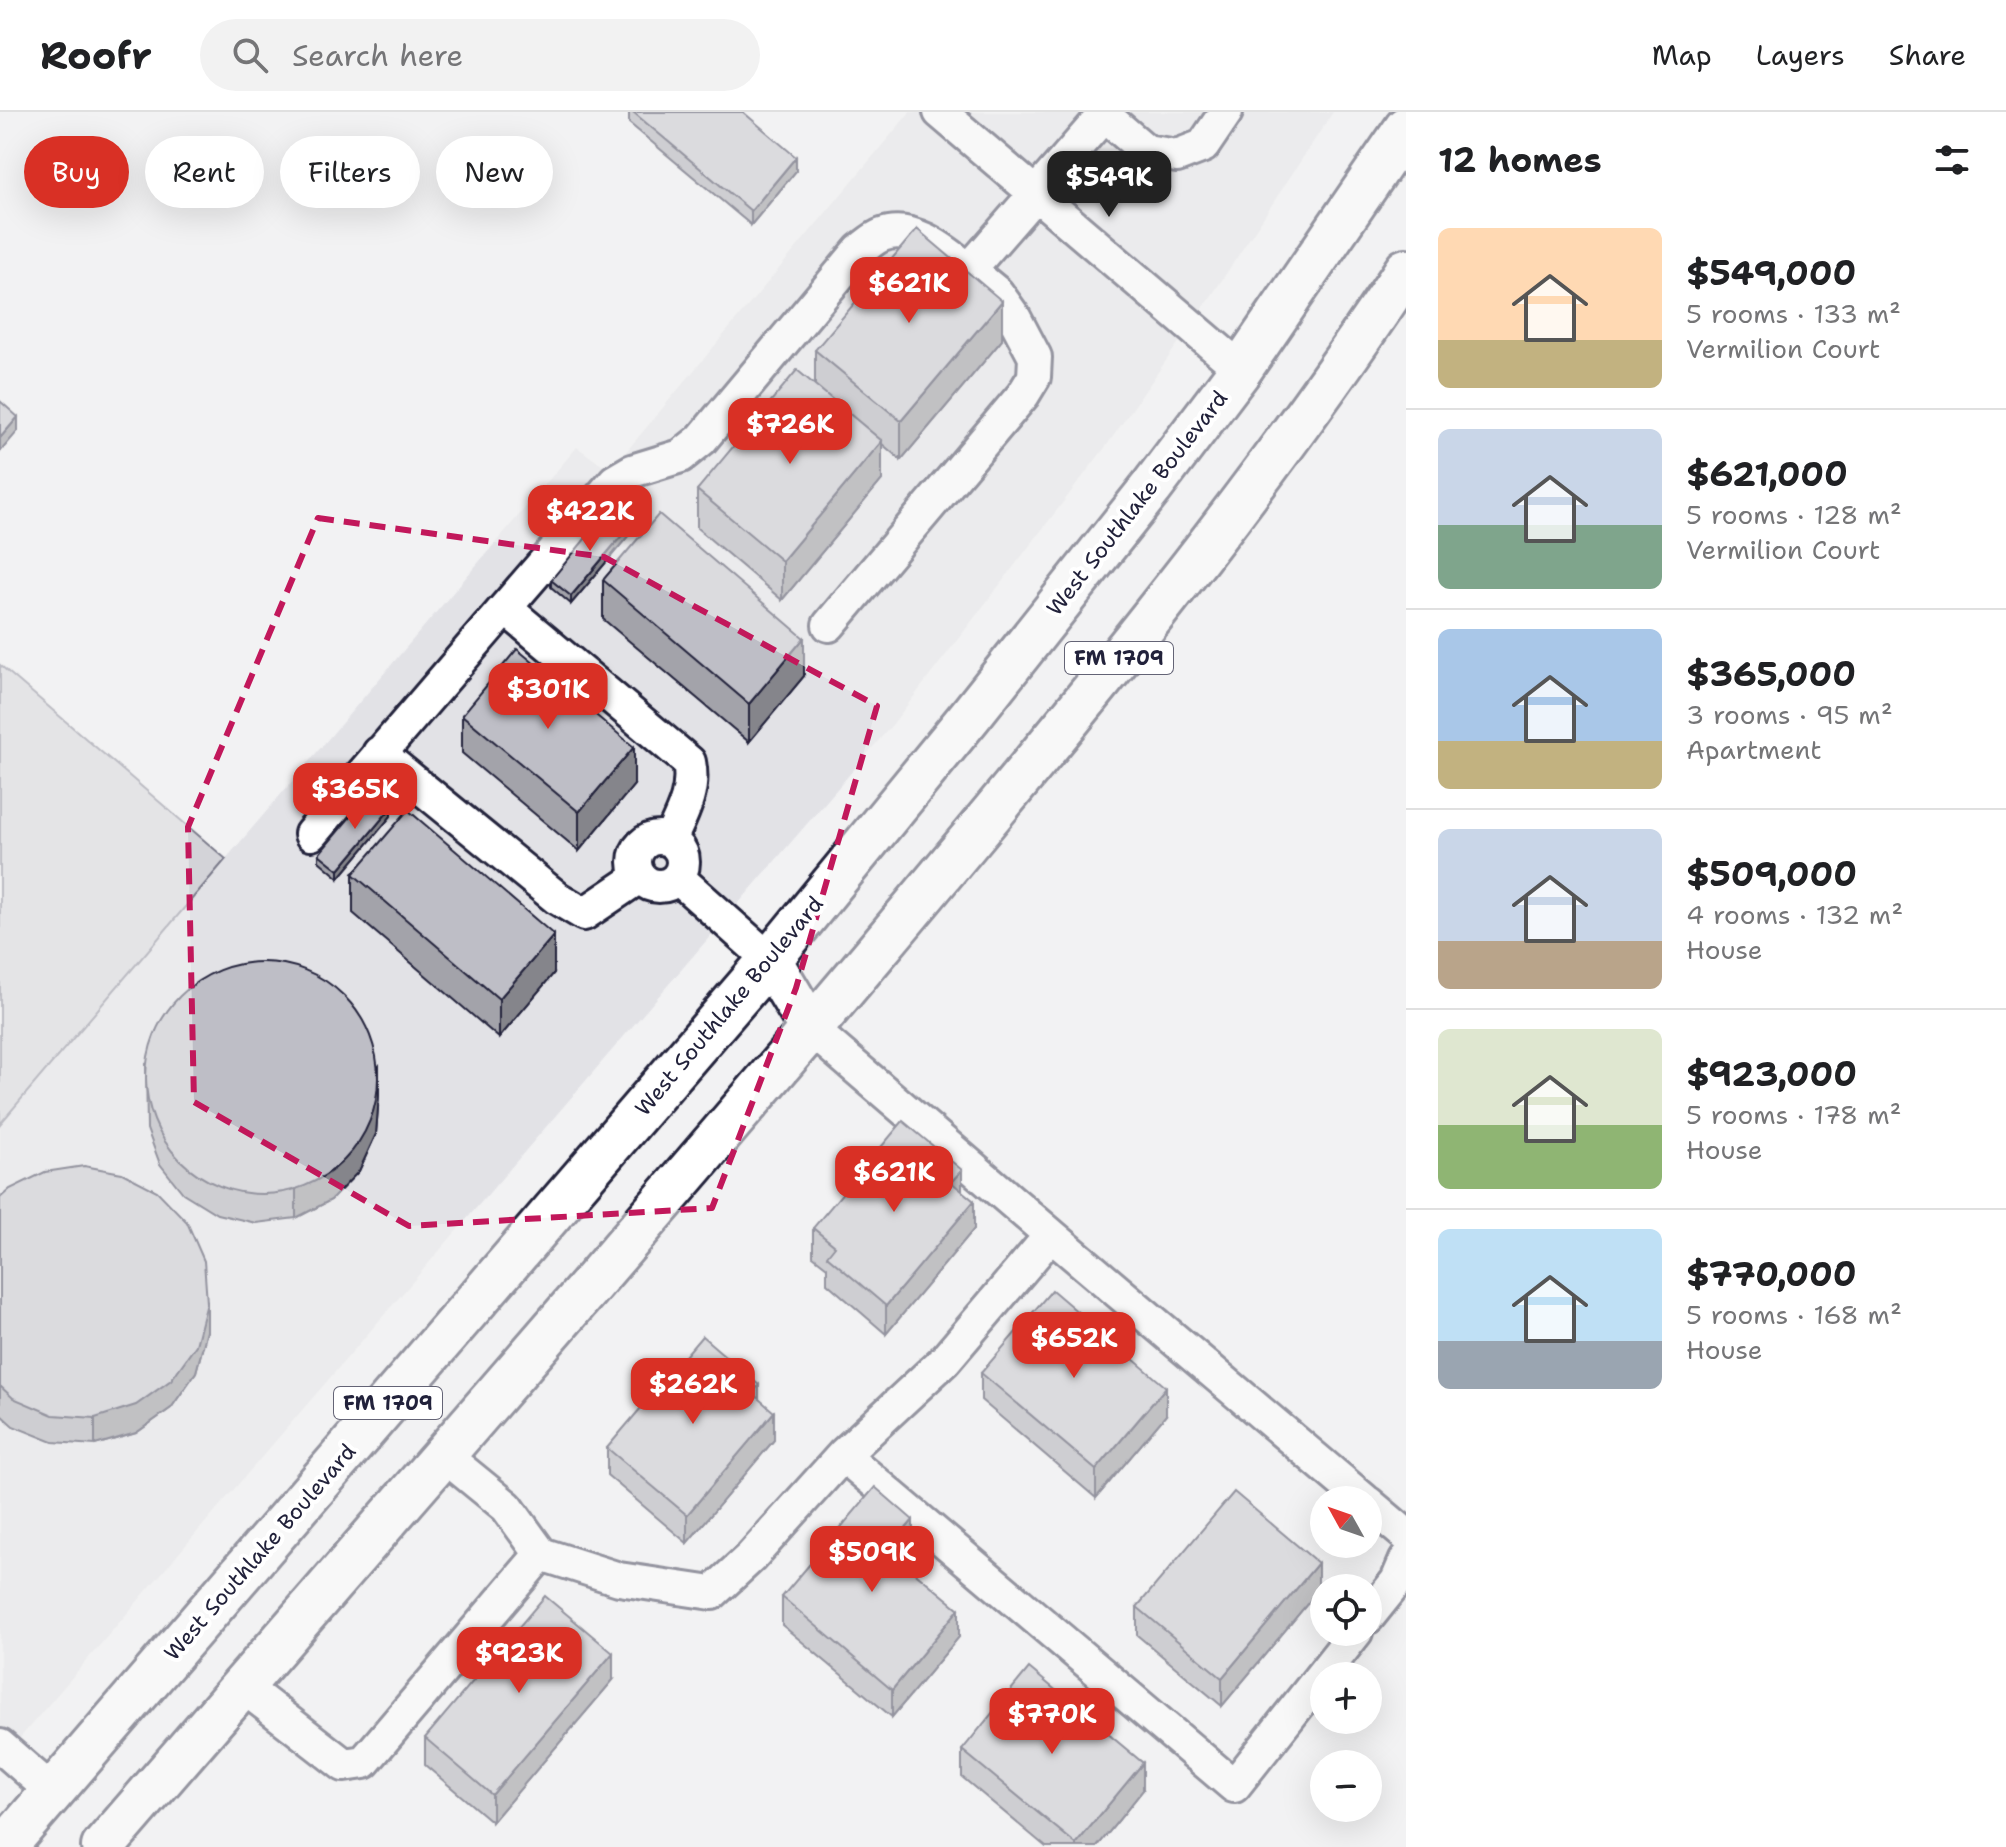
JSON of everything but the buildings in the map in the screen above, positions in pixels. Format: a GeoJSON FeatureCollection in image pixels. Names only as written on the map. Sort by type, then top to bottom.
{"type":"FeatureCollection","features":[{"type":"Feature","properties":{"kind":"main road","name":"West Southlake Boulevard"},"geometry":{"type":"LineString","coordinates":[[5,1847],[770,960],[1046,620],[1241,369],[1406,128]]}},
{"type":"Feature","properties":{"kind":"main road","name":"FM 1709"},"geometry":{"type":"LineString","coordinates":[[109,1845],[242,1686],[811,1029],[1128,646],[1248,493],[1406,270]]}},
{"type":"Feature","properties":{"kind":"main road"},"geometry":{"type":"LineString","coordinates":[[770,960],[811,1029]]}},
{"type":"Feature","properties":{"kind":"street"},"geometry":{"type":"LineString","coordinates":[[940,112],[1241,369]]}},
{"type":"Feature","properties":{"kind":"street"},"geometry":{"type":"LineString","coordinates":[[969,270],[1102,114],[1146,151],[1177,156],[1203,146],[1226,112]]}},
{"type":"Feature","properties":{"kind":"street"},"geometry":{"type":"LineString","coordinates":[[311,834],[615,481],[632,471],[681,456],[701,440],[860,250],[883,235],[908,233],[944,250],[997,293],[1035,357],[1034,377],[1023,395],[829,625]]}},
{"type":"Feature","properties":{"kind":"street"},"geometry":{"type":"LineString","coordinates":[[505,608],[689,762],[693,779],[687,803],[670,840]]}},
{"type":"Feature","properties":{"kind":"street"},"geometry":{"type":"LineString","coordinates":[[379,753],[557,898],[584,914],[639,877]]}},
{"type":"Feature","properties":{"kind":"street"},"geometry":{"type":"LineString","coordinates":[[657,837],[670,840],[681,850],[684,864],[678,878],[665,886],[651,885],[639,877],[635,865],[637,852],[645,842],[657,837]]}},
{"type":"Feature","properties":{"kind":"street"},"geometry":{"type":"LineString","coordinates":[[678,878],[770,960]]}},
{"type":"Feature","properties":{"kind":"street"},"geometry":{"type":"LineString","coordinates":[[811,1029],[1347,1486]]}},
{"type":"Feature","properties":{"kind":"street"},"geometry":{"type":"LineString","coordinates":[[442,1454],[507,1507],[541,1554],[619,1579],[712,1593],[751,1557],[843,1455],[945,1360],[1051,1235]]}},
{"type":"Feature","properties":{"kind":"street"},"geometry":{"type":"LineString","coordinates":[[843,1455],[1234,1786],[1345,1646]]}},
{"type":"Feature","properties":{"kind":"street"},"geometry":{"type":"LineString","coordinates":[[1382,1515],[1406,1535]]}},
{"type":"Feature","properties":{"kind":"street"},"geometry":{"type":"LineString","coordinates":[[242,1686],[344,1765],[364,1762],[541,1554]]}},
{"type":"Feature","properties":{"kind":"street"},"geometry":{"type":"LineString","coordinates":[[1382,1600],[1397,1581],[1406,1560]]}},
{"type":"Feature","properties":{"kind":"street"},"geometry":{"type":"LineString","coordinates":[[0,1746],[53,1792]]}},
{"type":"Feature","properties":{"kind":"highlighted area"},"geometry":{"type":"Polygon","coordinates":[[[318,518],[604,557],[877,706],[796,988],[712,1208],[409,1226],[194,1102],[188,827],[318,518]]]}},
{"type":"Feature","properties":{"kind":"shaded area"},"geometry":{"type":"Polygon","coordinates":[[[910,112],[1333,112],[1214,292],[1107,445],[892,725],[0,1761],[0,1124],[577,447],[610,471],[910,112]]]}},
{"type":"Feature","properties":{"kind":"shaded area"},"geometry":{"type":"Polygon","coordinates":[[[0,665],[226,859],[0,1124],[0,665]]]}}]}
